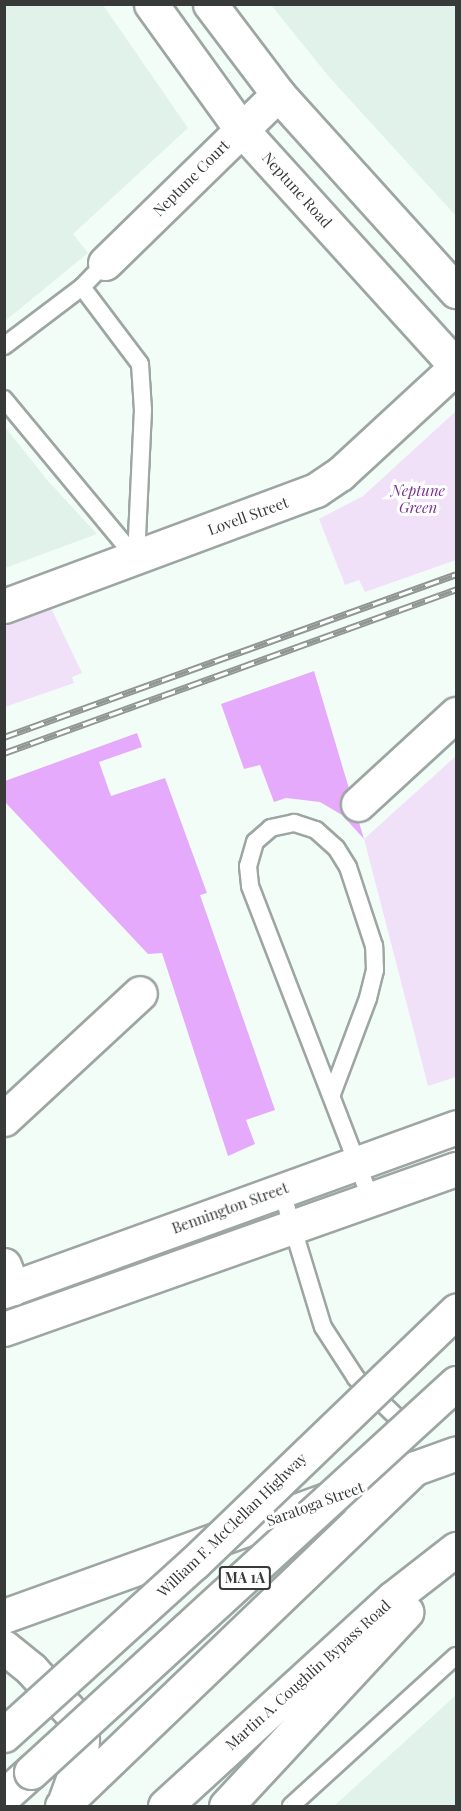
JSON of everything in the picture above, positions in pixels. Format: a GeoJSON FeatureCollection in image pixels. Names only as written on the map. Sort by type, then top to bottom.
{"type":"FeatureCollection","features":[{"type":"Feature","properties":{"kind":"main road","name":"Neptune Road"},"geometry":{"type":"LineString","coordinates":[[151,4],[241,129],[456,367]]}},
{"type":"Feature","properties":{"kind":"main road"},"geometry":{"type":"LineString","coordinates":[[210,4],[278,94],[456,291]]}},
{"type":"Feature","properties":{"kind":"main road","name":"Neptune Court"},"geometry":{"type":"LineString","coordinates":[[105,263],[278,94]]}},
{"type":"Feature","properties":{"kind":"main road","name":"Lovell Street"},"geometry":{"type":"LineString","coordinates":[[4,606],[316,490],[340,474],[456,367]]}},
{"type":"Feature","properties":{"kind":"main road"},"geometry":{"type":"LineString","coordinates":[[358,804],[456,714]]}},
{"type":"Feature","properties":{"kind":"main road"},"geometry":{"type":"LineString","coordinates":[[4,1119],[140,993]]}},
{"type":"Feature","properties":{"kind":"main road","name":"Bennington Street"},"geometry":{"type":"LineString","coordinates":[[7,1281],[96,1257],[456,1127]]}},
{"type":"Feature","properties":{"kind":"main road"},"geometry":{"type":"LineString","coordinates":[[4,1329],[456,1169]]}},
{"type":"Feature","properties":{"kind":"main road"},"geometry":{"type":"LineString","coordinates":[[96,1257],[110,1292]]}},
{"type":"Feature","properties":{"kind":"main road","name":"William F. McClellan Highway"},"geometry":{"type":"LineString","coordinates":[[4,1735],[194,1563],[456,1311]]}},
{"type":"Feature","properties":{"kind":"main road","name":"MA 1A"},"geometry":{"type":"LineString","coordinates":[[4,1797],[456,1383]]}},
{"type":"Feature","properties":{"kind":"main road","name":"Saratoga Street"},"geometry":{"type":"LineString","coordinates":[[4,1616],[456,1453]]}},
{"type":"Feature","properties":{"kind":"main road"},"geometry":{"type":"LineString","coordinates":[[62,1806],[414,1468]]}},
{"type":"Feature","properties":{"kind":"main road","name":"Martin A. Coughlin Bypass Road"},"geometry":{"type":"LineString","coordinates":[[165,1806],[393,1598],[456,1550]]}},
{"type":"Feature","properties":{"kind":"main road","name":"Martin A. Coughlin Bypass Road"},"geometry":{"type":"LineString","coordinates":[[226,1806],[408,1610],[456,1550]]}},
{"type":"Feature","properties":{"kind":"main road"},"geometry":{"type":"LineString","coordinates":[[4,1647],[63,1701],[76,1718],[82,1738],[78,1768],[62,1806]]}},
{"type":"Feature","properties":{"kind":"main road"},"geometry":{"type":"LineString","coordinates":[[4,1679],[32,1686],[63,1701]]}},
{"type":"Feature","properties":{"kind":"lane"},"geometry":{"type":"LineString","coordinates":[[4,346],[82,287],[105,263]]}},
{"type":"Feature","properties":{"kind":"lane"},"geometry":{"type":"LineString","coordinates":[[82,287],[140,364],[143,410],[136,558]]}},
{"type":"Feature","properties":{"kind":"lane"},"geometry":{"type":"LineString","coordinates":[[4,399],[136,558]]}},
{"type":"Feature","properties":{"kind":"lane"},"geometry":{"type":"LineString","coordinates":[[332,1094],[368,998],[375,970],[374,946],[348,867],[336,848],[316,830],[294,823],[271,828],[255,842],[248,866],[250,886],[371,1200]]}},
{"type":"Feature","properties":{"kind":"lane"},"geometry":{"type":"LineString","coordinates":[[281,1189],[323,1327],[356,1378],[410,1430]]}},
{"type":"Feature","properties":{"kind":"lane"},"geometry":{"type":"LineString","coordinates":[[291,1806],[456,1656]]}},
{"type":"Feature","properties":{"kind":"shaded area"},"geometry":{"type":"Polygon","coordinates":[[[5,4],[103,5],[188,128],[73,234],[88,253],[5,321],[5,4]]]}},
{"type":"Feature","properties":{"kind":"shaded area"},"geometry":{"type":"Polygon","coordinates":[[[271,5],[456,5],[456,216],[330,78],[271,5]]]}},
{"type":"Feature","properties":{"kind":"shaded area"},"geometry":{"type":"Polygon","coordinates":[[[5,427],[48,481],[97,534],[5,568],[5,427]]]}},
{"type":"Feature","properties":{"kind":"shaded area"},"geometry":{"type":"Polygon","coordinates":[[[314,671],[364,839],[342,815],[320,802],[286,798],[274,802],[260,765],[244,769],[221,704],[314,671]]]}},
{"type":"Feature","properties":{"kind":"shaded area"},"geometry":{"type":"Polygon","coordinates":[[[137,733],[142,747],[99,762],[111,796],[165,778],[207,893],[200,895],[275,1110],[246,1120],[255,1144],[228,1156],[162,953],[148,954],[5,802],[5,781],[137,733]]]}},
{"type":"Feature","properties":{"kind":"shaded area"},"geometry":{"type":"Polygon","coordinates":[[[456,1695],[456,1806],[334,1806],[456,1695]]]}},
{"type":"Feature","properties":{"kind":"green space","name":"Neptune Green"},"geometry":{"type":"Polygon","coordinates":[[[456,411],[456,560],[365,592],[359,580],[345,585],[319,519],[363,496],[456,411]]]}},
{"type":"Feature","properties":{"kind":"green space"},"geometry":{"type":"Polygon","coordinates":[[[51,608],[82,673],[72,677],[74,683],[5,707],[5,626],[51,608]]]}},
{"type":"Feature","properties":{"kind":"green space"},"geometry":{"type":"Polygon","coordinates":[[[456,756],[456,1077],[428,1086],[364,839],[456,756]]]}},
{"type":"Feature","properties":{"kind":"railway"},"geometry":{"type":"LineString","coordinates":[[4,737],[456,574]]}},
{"type":"Feature","properties":{"kind":"railway"},"geometry":{"type":"LineString","coordinates":[[4,753],[456,589]]}}]}
